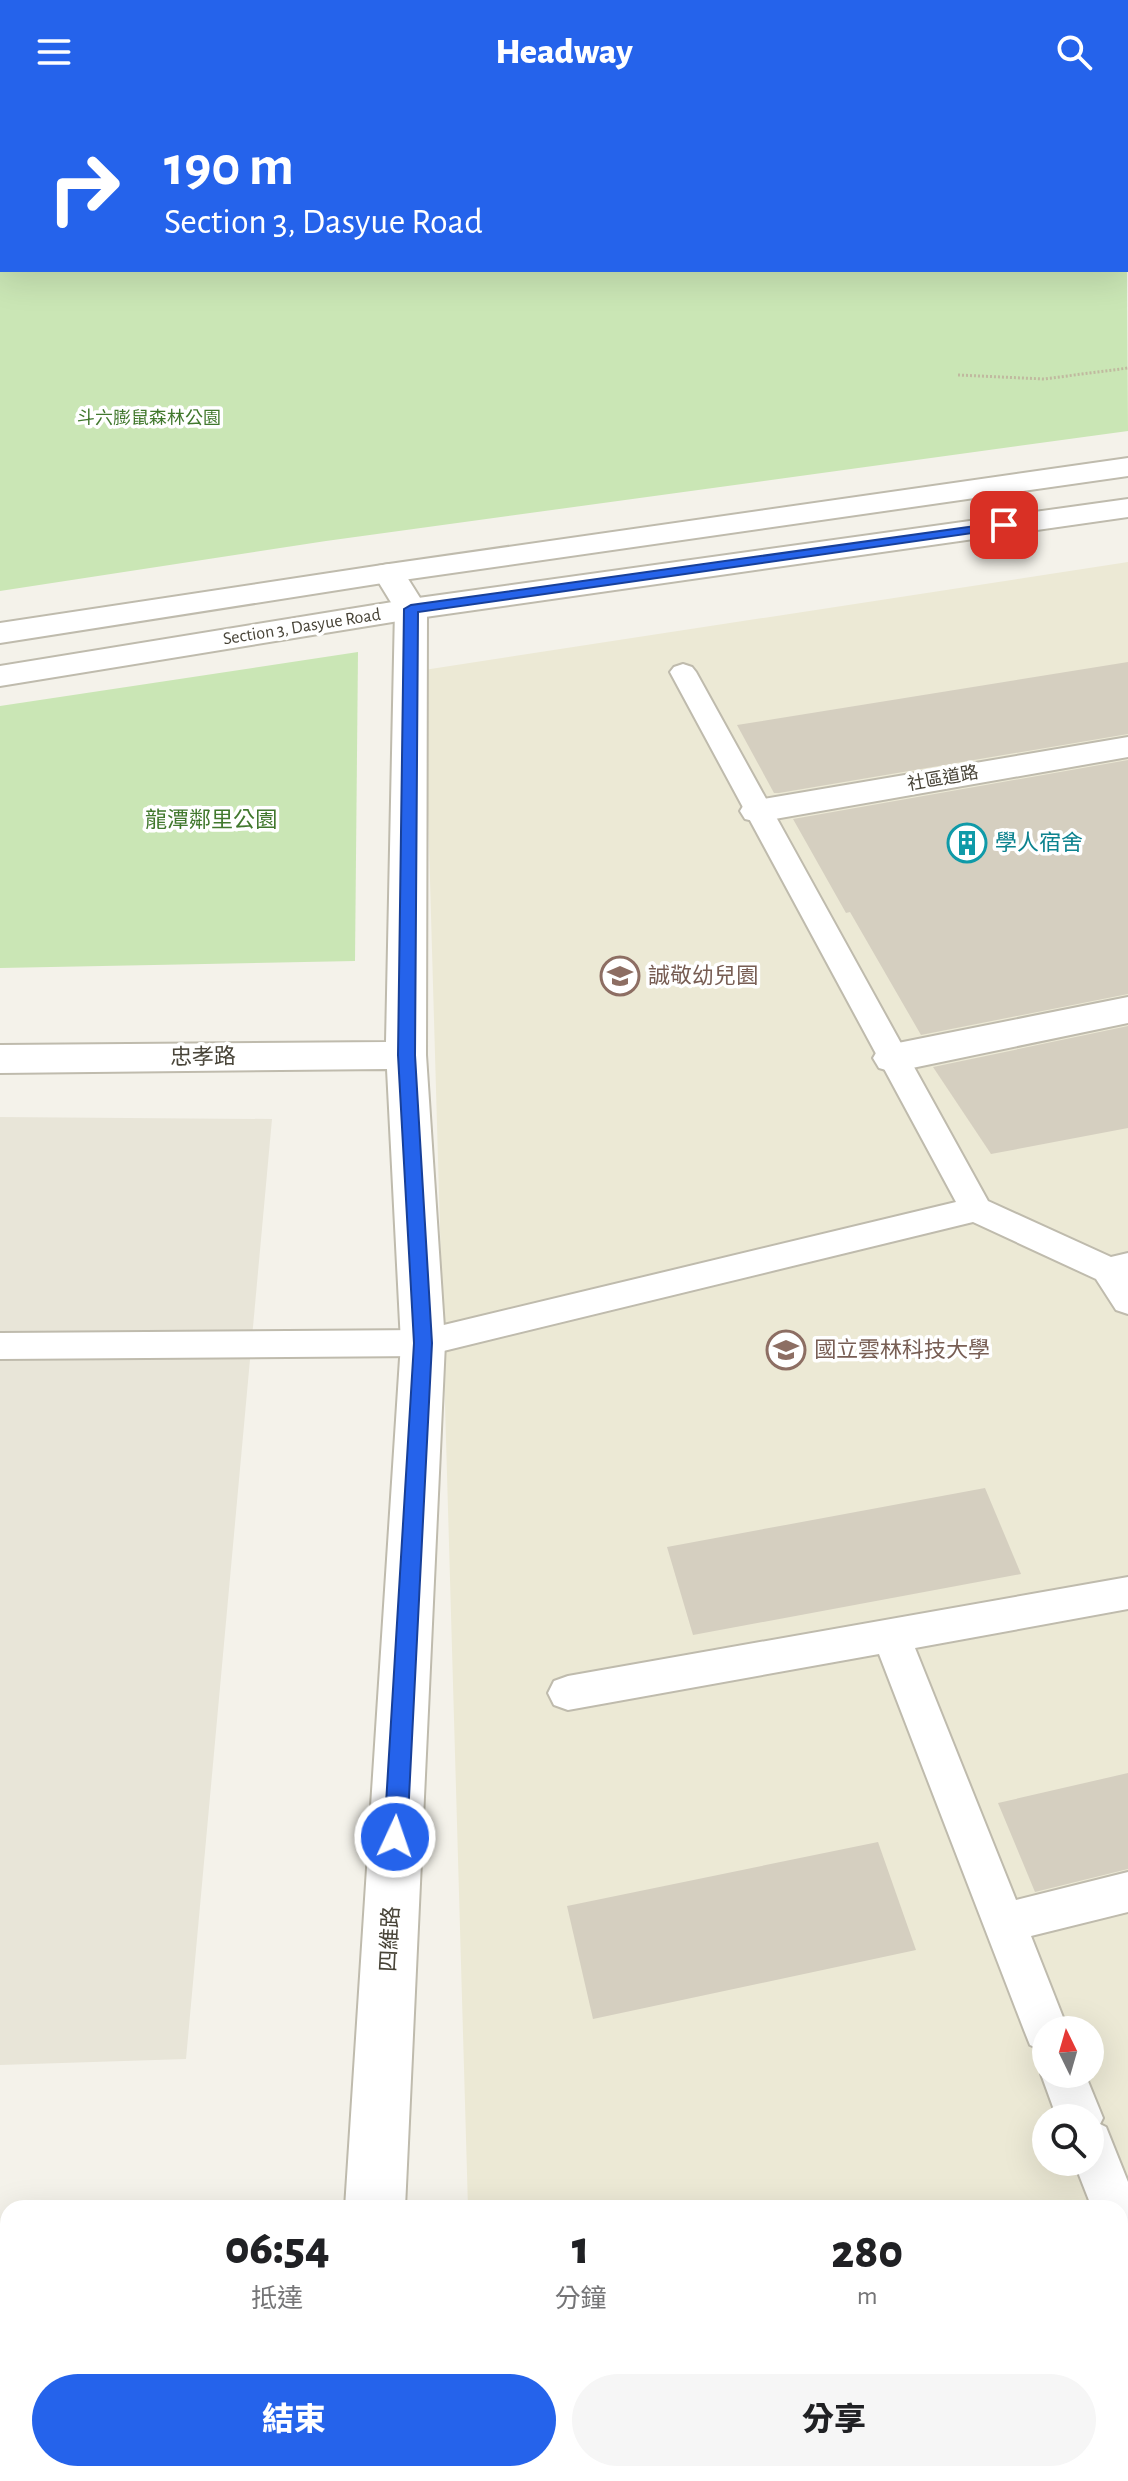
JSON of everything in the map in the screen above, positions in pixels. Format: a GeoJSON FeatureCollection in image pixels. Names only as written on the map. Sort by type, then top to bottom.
{"type":"FeatureCollection","features":[{"type":"Feature","properties":{"kind":"street","name":"Section 3, Dasyue Road"},"geometry":{"type":"LineString","coordinates":[[0,676],[400,591],[1128,467]]}},
{"type":"Feature","properties":{"kind":"street","name":"Section 3, Dasyue Road"},"geometry":{"type":"LineString","coordinates":[[0,633],[1128,508]]}},
{"type":"Feature","properties":{"kind":"street","name":"四維路"},"geometry":{"type":"LineString","coordinates":[[375,2200],[423,1343],[406,1055],[400,591]]}},
{"type":"Feature","properties":{"kind":"street","name":"社區道路"},"geometry":{"type":"LineString","coordinates":[[758,811],[1128,747]]}},
{"type":"Feature","properties":{"kind":"street"},"geometry":{"type":"LineString","coordinates":[[893,1058],[1128,1010]]}},
{"type":"Feature","properties":{"kind":"street","name":"忠孝路"},"geometry":{"type":"LineString","coordinates":[[0,1059],[406,1055]]}},
{"type":"Feature","properties":{"kind":"lane"},"geometry":{"type":"LineString","coordinates":[[683,672],[976,1209]]}},
{"type":"Feature","properties":{"kind":"lane"},"geometry":{"type":"LineString","coordinates":[[0,1346],[423,1343],[976,1209],[1118,1268],[1128,1301]]}},
{"type":"Feature","properties":{"kind":"lane"},"geometry":{"type":"LineString","coordinates":[[568,1693],[1128,1593]]}},
{"type":"Feature","properties":{"kind":"lane"},"geometry":{"type":"LineString","coordinates":[[891,1635],[1041,2016]]}},
{"type":"Feature","properties":{"kind":"lane"},"geometry":{"type":"LineString","coordinates":[[1004,1923],[1128,1892]]}},
{"type":"Feature","properties":{"kind":"lane"},"geometry":{"type":"LineString","coordinates":[[1103,2176],[1112,2200]]}},
{"type":"Feature","properties":{"kind":"path"},"geometry":{"type":"LineString","coordinates":[[958,375],[1016,380],[1086,378],[1128,368]]}},
{"type":"Feature","properties":{"kind":"shaded area","name":"國立雲林科技大學"},"geometry":{"type":"Polygon","coordinates":[[[1128,562],[1128,2200],[468,2200],[424,670],[1128,562]]]}},
{"type":"Feature","properties":{"kind":"shaded area"},"geometry":{"type":"Polygon","coordinates":[[[0,1117],[272,1119],[186,2059],[0,2065],[0,1117]]]}},
{"type":"Feature","properties":{"kind":"green space","name":"斗六膨鼠森林公園"},"geometry":{"type":"Polygon","coordinates":[[[0,272],[1127,272],[1128,431],[326,541],[0,591],[0,272]]]}},
{"type":"Feature","properties":{"kind":"green space","name":"龍潭鄰里公園"},"geometry":{"type":"Polygon","coordinates":[[[358,652],[355,961],[0,968],[0,706],[358,652]]]}},
{"type":"Feature","properties":{"kind":"building"},"geometry":{"type":"Polygon","coordinates":[[[1128,662],[1128,734],[779,793],[774,793],[737,725],[1128,662]]]}},
{"type":"Feature","properties":{"kind":"building"},"geometry":{"type":"Polygon","coordinates":[[[1128,760],[1128,994],[921,1035],[793,819],[1128,760]]]}},
{"type":"Feature","properties":{"kind":"building"},"geometry":{"type":"Polygon","coordinates":[[[1128,1026],[1128,1128],[991,1154],[933,1067],[1128,1026]]]}},
{"type":"Feature","properties":{"kind":"building"},"geometry":{"type":"Polygon","coordinates":[[[985,1488],[1021,1574],[693,1635],[667,1547],[985,1488]]]}},
{"type":"Feature","properties":{"kind":"building"},"geometry":{"type":"Polygon","coordinates":[[[1128,1773],[1128,1869],[1035,1892],[998,1803],[1128,1773]]]}},
{"type":"Feature","properties":{"kind":"building"},"geometry":{"type":"Polygon","coordinates":[[[878,1842],[916,1950],[593,2019],[567,1906],[878,1842]]]}},
{"type":"Feature","properties":{"kind":"place","name":"學人宿舍"},"geometry":{"type":"Point","coordinates":[967,843]}},
{"type":"Feature","properties":{"kind":"place","name":"誠敬幼兒園"},"geometry":{"type":"Point","coordinates":[620,976]}},
{"type":"Feature","properties":{"kind":"place","name":"國立雲林科技大學"},"geometry":{"type":"Point","coordinates":[786,1350]}},
{"type":"Feature","properties":{"kind":"route"},"geometry":{"type":"LineString","coordinates":[[395,1837],[423,1343],[406,1055],[411,609],[1004,525]]}}]}
